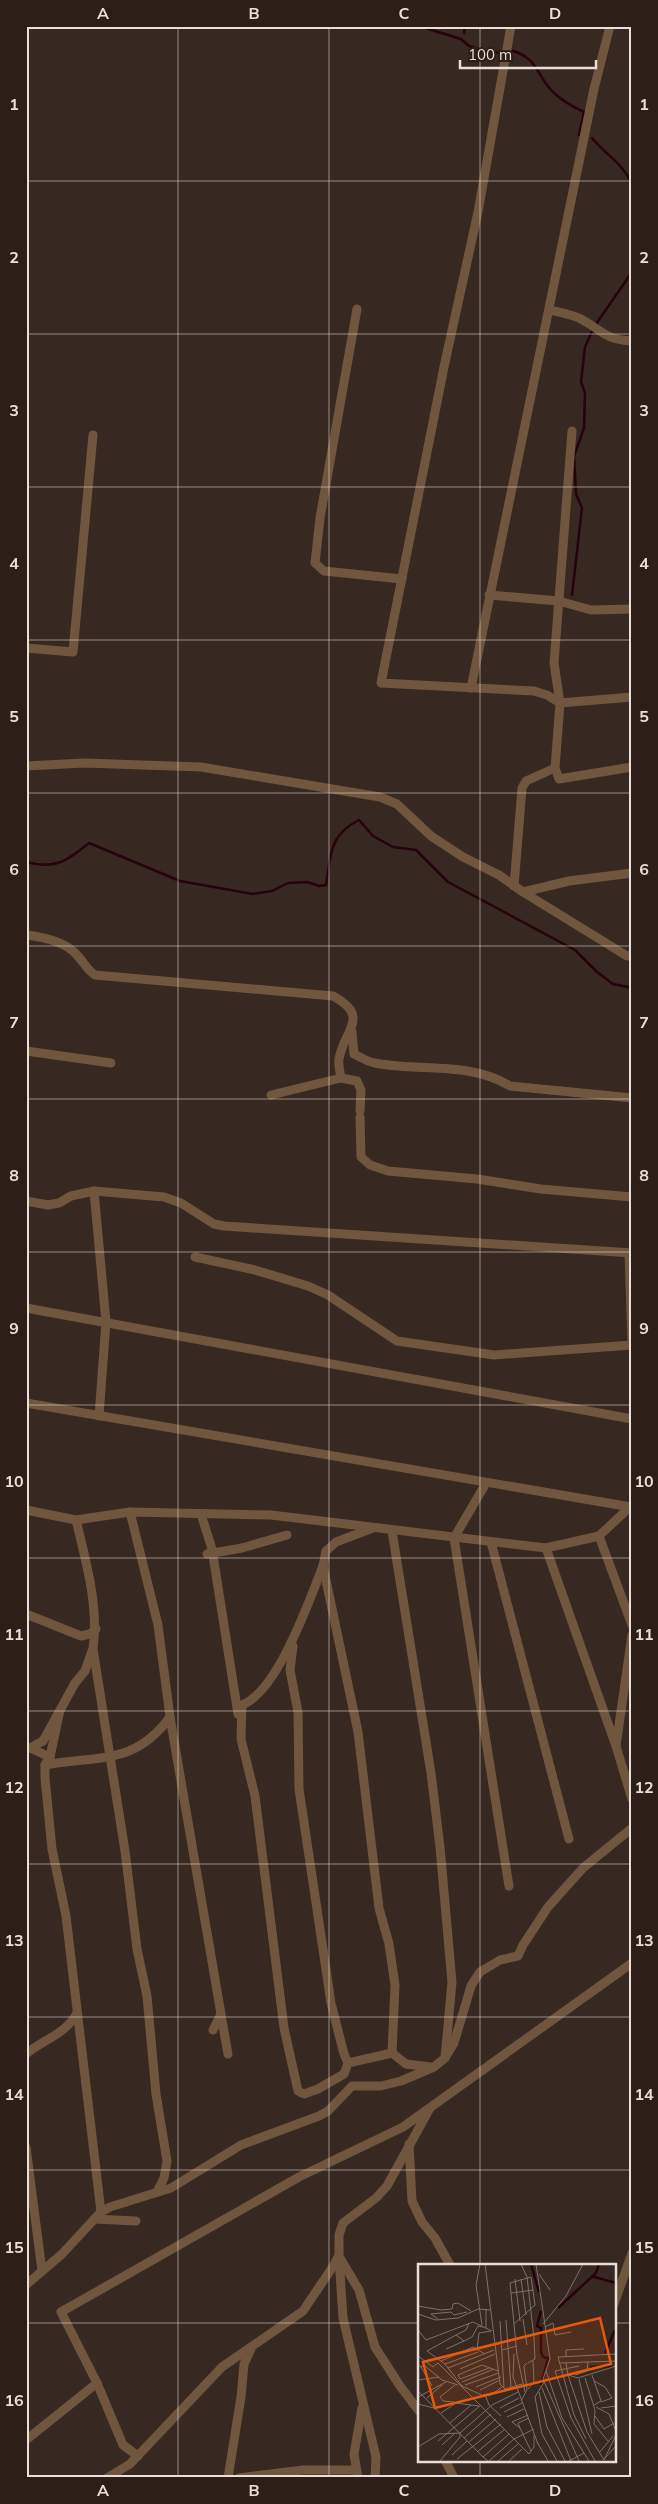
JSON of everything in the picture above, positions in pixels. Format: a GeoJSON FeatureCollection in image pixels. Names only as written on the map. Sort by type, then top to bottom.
{"type":"FeatureCollection","features":[{"type":"Feature","properties":{"kind":"street"},"geometry":{"type":"LineString","coordinates":[[511,26],[478,212],[444,366],[381,683],[534,691],[547,695],[560,703],[632,697]]}},
{"type":"Feature","properties":{"kind":"street"},"geometry":{"type":"LineString","coordinates":[[471,688],[594,89],[610,26]]}},
{"type":"Feature","properties":{"kind":"street"},"geometry":{"type":"LineString","coordinates":[[357,309],[320,518],[315,563],[324,571],[402,579]]}},
{"type":"Feature","properties":{"kind":"street"},"geometry":{"type":"LineString","coordinates":[[549,310],[577,317],[601,334],[619,341],[632,341]]}},
{"type":"Feature","properties":{"kind":"street"},"geometry":{"type":"LineString","coordinates":[[572,431],[554,663],[560,703],[555,768],[559,779],[632,767]]}},
{"type":"Feature","properties":{"kind":"street"},"geometry":{"type":"LineString","coordinates":[[26,648],[73,652],[93,435]]}},
{"type":"Feature","properties":{"kind":"street"},"geometry":{"type":"LineString","coordinates":[[490,595],[559,601],[591,610],[632,608]]}},
{"type":"Feature","properties":{"kind":"street"},"geometry":{"type":"LineString","coordinates":[[26,766],[84,763],[201,767],[380,797],[397,804],[432,836],[462,857],[499,875],[523,892],[630,956]]}},
{"type":"Feature","properties":{"kind":"street"},"geometry":{"type":"LineString","coordinates":[[514,886],[522,788],[526,780],[555,768]]}},
{"type":"Feature","properties":{"kind":"street"},"geometry":{"type":"LineString","coordinates":[[523,892],[569,881],[632,873]]}},
{"type":"Feature","properties":{"kind":"street"},"geometry":{"type":"LineString","coordinates":[[26,935],[44,937],[62,944],[76,954],[86,969],[95,975],[333,996],[345,1003],[352,1012],[354,1054],[373,1063],[463,1071],[495,1077],[510,1086],[632,1098]]}},
{"type":"Feature","properties":{"kind":"street"},"geometry":{"type":"LineString","coordinates":[[341,1078],[339,1058],[352,1029]]}},
{"type":"Feature","properties":{"kind":"street"},"geometry":{"type":"LineString","coordinates":[[26,1051],[111,1063]]}},
{"type":"Feature","properties":{"kind":"street"},"geometry":{"type":"LineString","coordinates":[[271,1095],[341,1078],[357,1081],[361,1090],[361,1157],[370,1166],[388,1171],[632,1197]]}},
{"type":"Feature","properties":{"kind":"street"},"geometry":{"type":"LineString","coordinates":[[94,1191],[106,1322],[99,1416]]}},
{"type":"Feature","properties":{"kind":"street"},"geometry":{"type":"LineString","coordinates":[[26,1201],[48,1205],[59,1204],[71,1196],[94,1191],[164,1197],[181,1203],[214,1224],[224,1226],[630,1253],[632,1344],[494,1355],[397,1341],[328,1295],[308,1286],[255,1270],[195,1258]]}},
{"type":"Feature","properties":{"kind":"street"},"geometry":{"type":"LineString","coordinates":[[26,1308],[632,1419]]}},
{"type":"Feature","properties":{"kind":"street"},"geometry":{"type":"LineString","coordinates":[[26,1403],[486,1483],[631,1506]]}},
{"type":"Feature","properties":{"kind":"street"},"geometry":{"type":"LineString","coordinates":[[486,1483],[454,1538],[508,1886]]}},
{"type":"Feature","properties":{"kind":"street"},"geometry":{"type":"LineString","coordinates":[[26,1510],[76,1520],[130,1512],[271,1515],[546,1548],[599,1536],[631,1506]]}},
{"type":"Feature","properties":{"kind":"street"},"geometry":{"type":"LineString","coordinates":[[130,1512],[158,1625],[170,1717],[228,2054]]}},
{"type":"Feature","properties":{"kind":"street"},"geometry":{"type":"LineString","coordinates":[[201,1514],[255,1796],[284,2028],[298,2090],[304,2094],[318,2090],[344,2074],[348,2063],[331,2002],[299,1789],[298,1712],[290,1670],[291,1650],[323,1566],[326,1551],[336,1542],[373,1528]]}},
{"type":"Feature","properties":{"kind":"street"},"geometry":{"type":"LineString","coordinates":[[28,1748],[43,1741],[75,1683],[85,1671],[93,1649],[96,1629],[91,1583],[76,1520]]}},
{"type":"Feature","properties":{"kind":"street"},"geometry":{"type":"LineString","coordinates":[[392,1531],[431,1773],[441,1857],[452,1982],[445,2058]]}},
{"type":"Feature","properties":{"kind":"street"},"geometry":{"type":"LineString","coordinates":[[210,1554],[242,1548],[287,1534]]}},
{"type":"Feature","properties":{"kind":"street"},"geometry":{"type":"LineString","coordinates":[[599,1536],[632,1624]]}},
{"type":"Feature","properties":{"kind":"street"},"geometry":{"type":"LineString","coordinates":[[491,1542],[570,1839]]}},
{"type":"Feature","properties":{"kind":"street"},"geometry":{"type":"LineString","coordinates":[[546,1548],[616,1746],[632,1799]]}},
{"type":"Feature","properties":{"kind":"street"},"geometry":{"type":"LineString","coordinates":[[323,1566],[358,1732],[379,1908],[390,1944],[395,1985],[392,2053]]}},
{"type":"Feature","properties":{"kind":"street"},"geometry":{"type":"LineString","coordinates":[[26,1614],[81,1636],[90,1634],[96,1629]]}},
{"type":"Feature","properties":{"kind":"street"},"geometry":{"type":"LineString","coordinates":[[240,1724],[242,1705],[251,1702],[270,1678],[297,1631]]}},
{"type":"Feature","properties":{"kind":"street"},"geometry":{"type":"LineString","coordinates":[[616,1746],[632,1635]]}},
{"type":"Feature","properties":{"kind":"street"},"geometry":{"type":"LineString","coordinates":[[93,1649],[137,1949],[146,1996],[156,2094],[167,2161],[164,2178],[156,2192]]}},
{"type":"Feature","properties":{"kind":"street"},"geometry":{"type":"LineString","coordinates":[[60,1710],[48,1761],[52,1849],[66,1916],[101,2212]]}},
{"type":"Feature","properties":{"kind":"street"},"geometry":{"type":"LineString","coordinates":[[28,1748],[48,1761],[110,1758],[126,1753],[157,1735],[170,1717]]}},
{"type":"Feature","properties":{"kind":"street"},"geometry":{"type":"LineString","coordinates":[[26,2285],[62,2254],[101,2212],[171,2188],[241,2145],[319,2116],[328,2111],[352,2086],[382,2086],[434,2067],[445,2058],[454,2043],[472,1986],[480,1972],[500,1960],[518,1956],[522,1945],[554,1900],[583,1868],[632,1828]]}},
{"type":"Feature","properties":{"kind":"street"},"geometry":{"type":"LineString","coordinates":[[138,2456],[123,2445],[97,2383],[61,2312],[299,2177],[403,2126],[632,1964]]}},
{"type":"Feature","properties":{"kind":"street"},"geometry":{"type":"LineString","coordinates":[[26,2054],[71,2024],[77,2014]]}},
{"type":"Feature","properties":{"kind":"street"},"geometry":{"type":"LineString","coordinates":[[213,2030],[221,2014]]}},
{"type":"Feature","properties":{"kind":"street"},"geometry":{"type":"LineString","coordinates":[[348,2063],[392,2053]]}},
{"type":"Feature","properties":{"kind":"street"},"geometry":{"type":"LineString","coordinates":[[392,2053],[406,2064],[434,2067]]}},
{"type":"Feature","properties":{"kind":"street"},"geometry":{"type":"LineString","coordinates":[[375,2478],[376,2457],[362,2406],[343,2318],[339,2235],[343,2223],[376,2198],[387,2186],[409,2143],[432,2105]]}},
{"type":"Feature","properties":{"kind":"street"},"geometry":{"type":"LineString","coordinates":[[409,2143],[412,2201],[422,2222],[436,2238],[449,2264]]}},
{"type":"Feature","properties":{"kind":"street"},"geometry":{"type":"LineString","coordinates":[[26,2147],[42,2270]]}},
{"type":"Feature","properties":{"kind":"street"},"geometry":{"type":"LineString","coordinates":[[94,2219],[136,2221]]}},
{"type":"Feature","properties":{"kind":"street"},"geometry":{"type":"LineString","coordinates":[[616,2298],[632,2253]]}},
{"type":"Feature","properties":{"kind":"street"},"geometry":{"type":"LineString","coordinates":[[107,2478],[130,2464],[222,2367],[303,2311],[339,2255]]}},
{"type":"Feature","properties":{"kind":"street"},"geometry":{"type":"LineString","coordinates":[[339,2255],[359,2290],[375,2347],[418,2410]]}},
{"type":"Feature","properties":{"kind":"street"},"geometry":{"type":"LineString","coordinates":[[228,2478],[241,2397],[244,2364],[249,2350],[264,2337]]}},
{"type":"Feature","properties":{"kind":"street"},"geometry":{"type":"LineString","coordinates":[[26,2440],[97,2383]]}},
{"type":"Feature","properties":{"kind":"street"},"geometry":{"type":"LineString","coordinates":[[239,2478],[303,2470],[357,2474],[356,2436],[362,2406]]}},
{"type":"Feature","properties":{"kind":"street"},"geometry":{"type":"LineString","coordinates":[[446,2462],[454,2478]]}},
{"type":"Feature","properties":{"kind":"waterway"},"geometry":{"type":"LineString","coordinates":[[419,26],[461,39],[469,46],[480,50],[500,53]]}},
{"type":"Feature","properties":{"kind":"waterway"},"geometry":{"type":"LineString","coordinates":[[464,33],[465,26]]}},
{"type":"Feature","properties":{"kind":"waterway"},"geometry":{"type":"LineString","coordinates":[[513,51],[528,58],[554,93],[568,104],[584,112],[579,135]]}},
{"type":"Feature","properties":{"kind":"waterway"},"geometry":{"type":"LineString","coordinates":[[592,138],[625,171],[632,185]]}},
{"type":"Feature","properties":{"kind":"waterway"},"geometry":{"type":"LineString","coordinates":[[596,324],[632,272]]}},
{"type":"Feature","properties":{"kind":"waterway"},"geometry":{"type":"LineString","coordinates":[[572,595],[582,508],[576,494],[574,456],[584,428],[585,393],[581,382],[585,347],[593,329]]}},
{"type":"Feature","properties":{"kind":"waterway"},"geometry":{"type":"LineString","coordinates":[[26,862],[45,865],[60,862],[74,855],[89,843],[180,881],[253,894],[272,891],[288,883],[307,882],[319,886],[326,885],[333,846],[337,839],[342,832],[359,820],[373,836],[393,847],[416,850],[448,882],[575,950],[597,972],[613,984],[632,988]]}}]}
